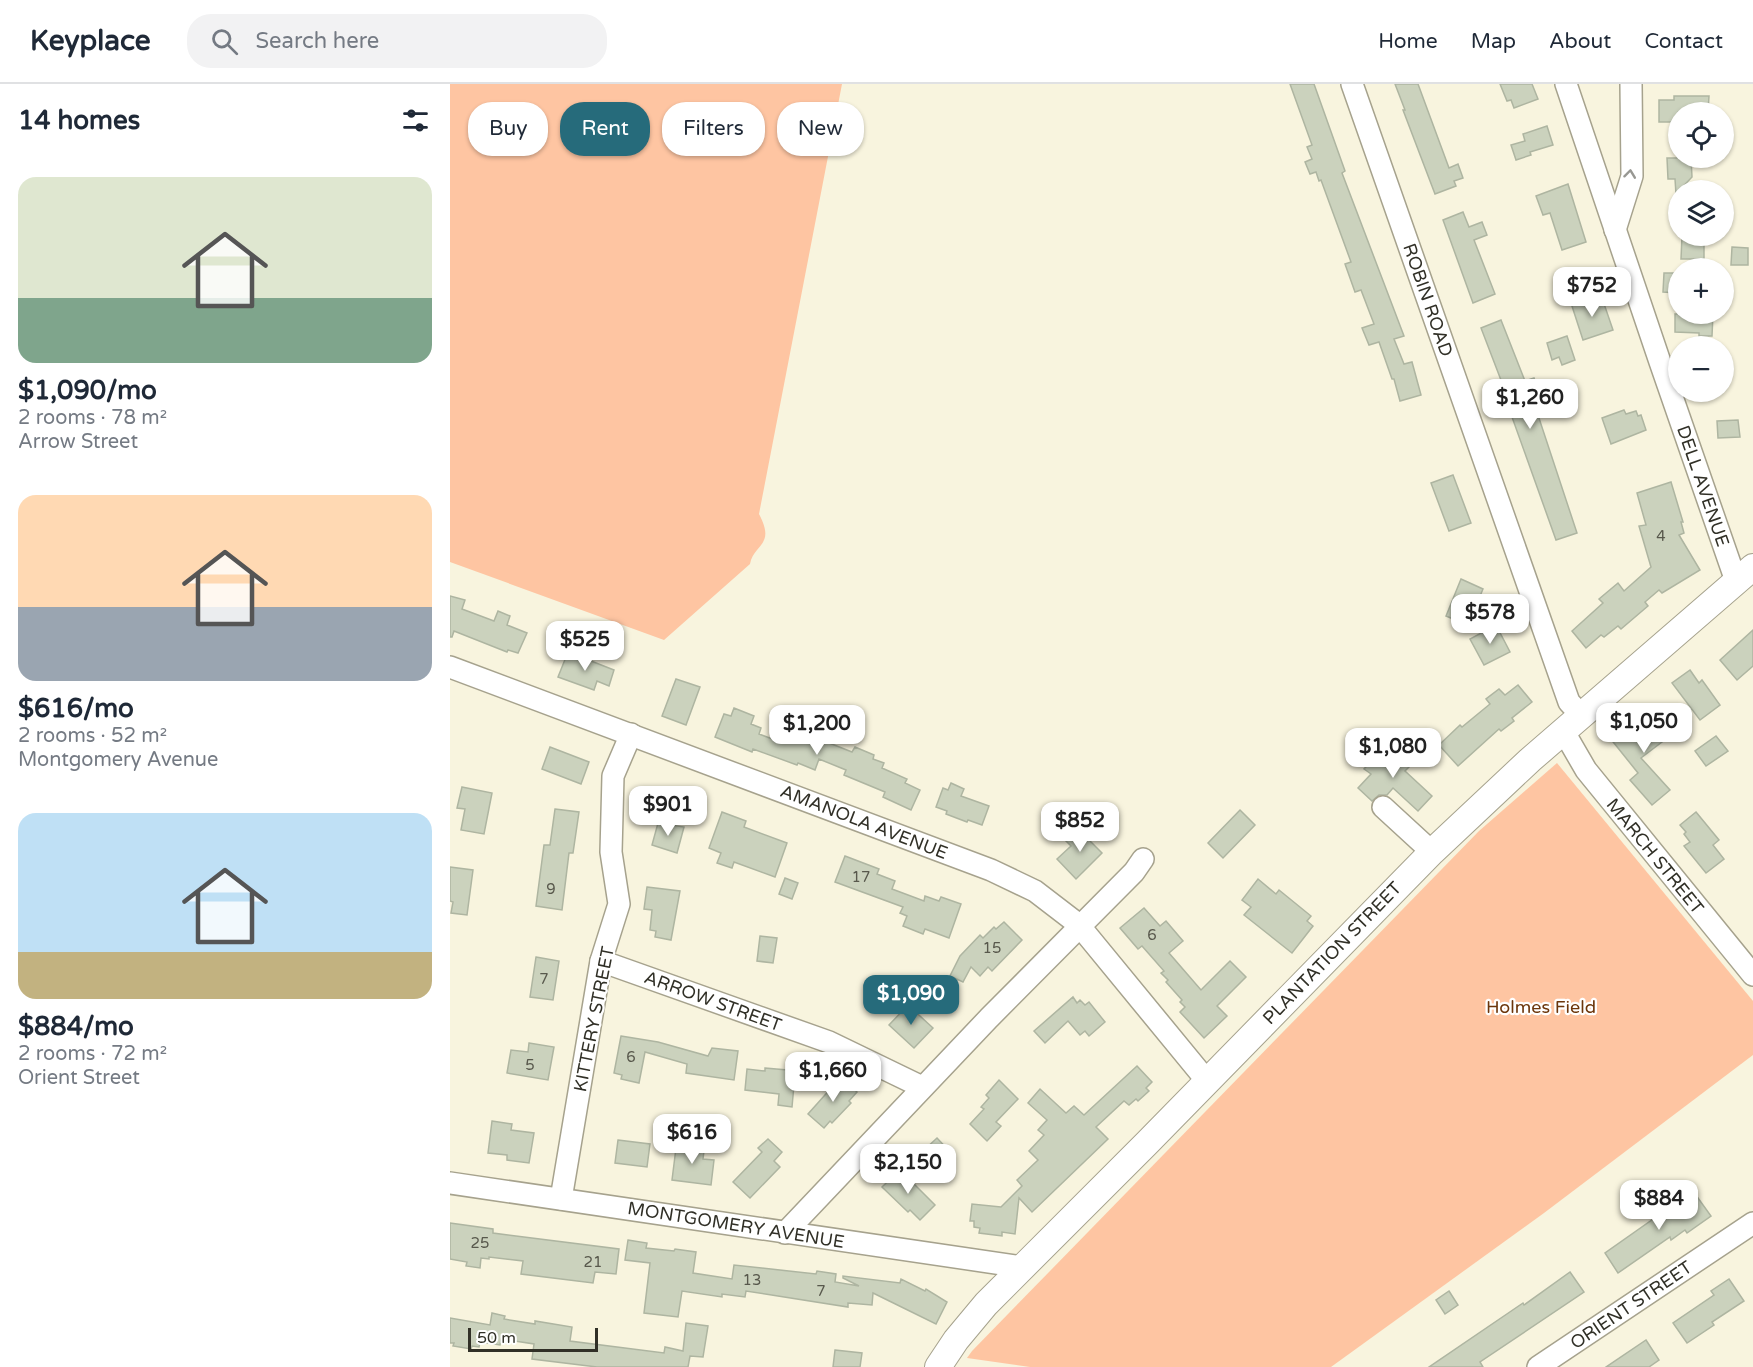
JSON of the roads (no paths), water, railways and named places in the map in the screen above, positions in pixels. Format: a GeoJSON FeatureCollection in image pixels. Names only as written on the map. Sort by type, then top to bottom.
{"type":"FeatureCollection","features":[{"type":"Feature","properties":{"kind":"street","name":"ROBIN ROAD"},"geometry":{"type":"LineString","coordinates":[[1352,84],[1569,702],[1573,724]]}},
{"type":"Feature","properties":{"kind":"street","name":"DELL AVENUE"},"geometry":{"type":"LineString","coordinates":[[1566,84],[1615,230],[1745,574]]}},
{"type":"Feature","properties":{"kind":"street"},"geometry":{"type":"LineString","coordinates":[[1615,230],[1632,176],[1631,84]]}},
{"type":"Feature","properties":{"kind":"street","name":"PLANTATION STREET"},"geometry":{"type":"LineString","coordinates":[[938,1367],[975,1317],[1432,852],[1530,760],[1745,574]]}},
{"type":"Feature","properties":{"kind":"street","name":"AMANOLA AVENUE"},"geometry":{"type":"LineString","coordinates":[[450,667],[1002,874],[1046,898],[1080,926],[1207,1082]]}},
{"type":"Feature","properties":{"kind":"street","name":"MARCH STREET"},"geometry":{"type":"LineString","coordinates":[[1573,724],[1586,770],[1753,975]]}},
{"type":"Feature","properties":{"kind":"street","name":"KITTERY STREET"},"geometry":{"type":"LineString","coordinates":[[561,1199],[601,961],[619,904],[611,852],[613,777],[631,734]]}},
{"type":"Feature","properties":{"kind":"street"},"geometry":{"type":"LineString","coordinates":[[1383,807],[1432,852]]}},
{"type":"Feature","properties":{"kind":"street"},"geometry":{"type":"LineString","coordinates":[[784,1233],[922,1088],[1134,872],[1143,859]]}},
{"type":"Feature","properties":{"kind":"street","name":"ARROW STREET"},"geometry":{"type":"LineString","coordinates":[[601,961],[829,1042],[922,1088]]}},
{"type":"Feature","properties":{"kind":"street","name":"MONTGOMERY AVENUE"},"geometry":{"type":"LineString","coordinates":[[450,1183],[1023,1267]]}},
{"type":"Feature","properties":{"kind":"street","name":"ORIENT STREET"},"geometry":{"type":"LineString","coordinates":[[1538,1367],[1753,1223]]}},
{"type":"Feature","properties":{"kind":"park label","name":"Holmes Field"},"geometry":{"type":"Point","coordinates":[1541,1007]}}]}
